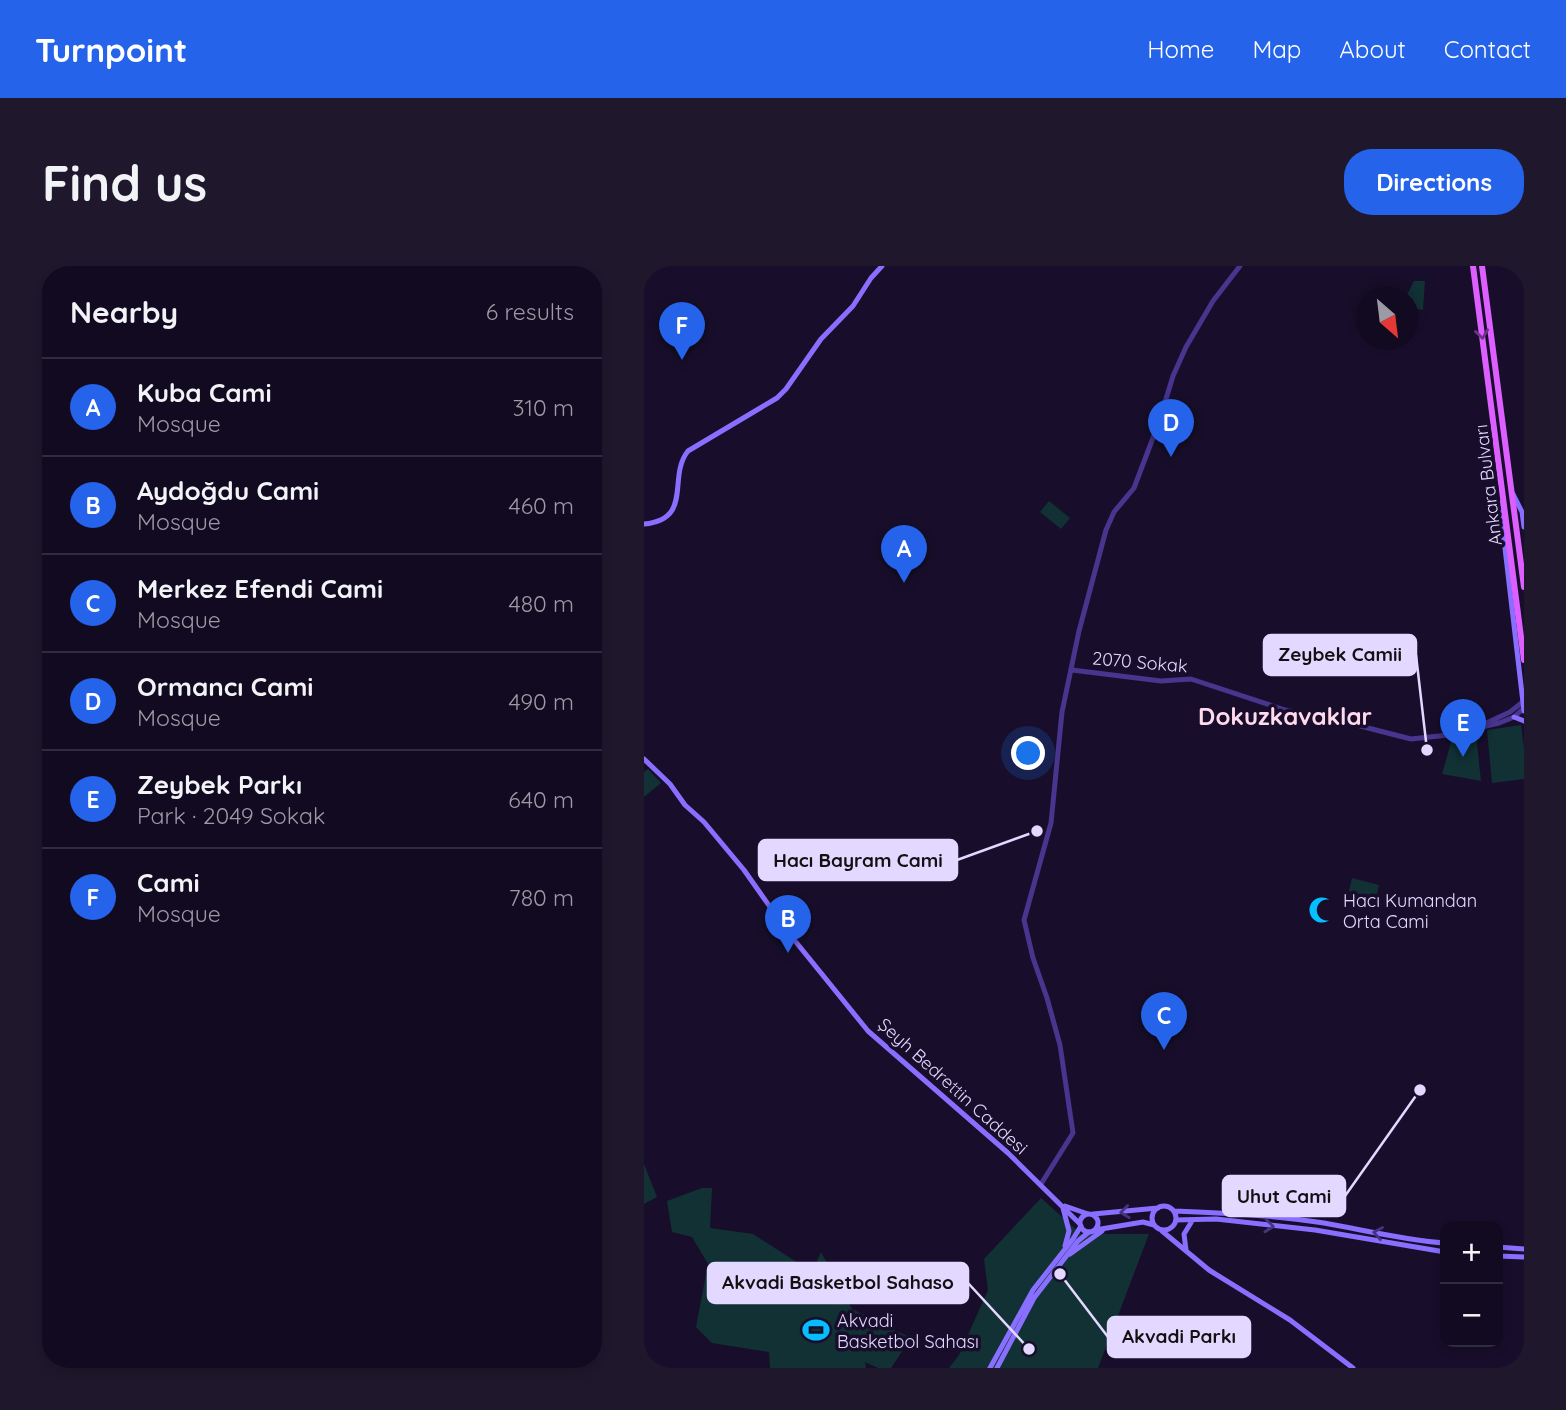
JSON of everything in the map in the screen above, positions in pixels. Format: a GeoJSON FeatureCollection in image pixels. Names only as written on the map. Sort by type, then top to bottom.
{"type":"FeatureCollection","features":[{"type":"Feature","properties":{"kind":"main road"},"geometry":{"type":"LineString","coordinates":[[644,524],[662,521],[675,506],[680,469],[688,451],[760,410],[786,389],[821,339],[853,306],[882,266]]}},
{"type":"Feature","properties":{"kind":"main road","name":"Ankara Bulvarı"},"geometry":{"type":"LineString","coordinates":[[1473,266],[1524,660]]}},
{"type":"Feature","properties":{"kind":"main road","name":"Ankara Bulvarı"},"geometry":{"type":"LineString","coordinates":[[1482,266],[1524,587]]}},
{"type":"Feature","properties":{"kind":"main road"},"geometry":{"type":"LineString","coordinates":[[1503,491],[1500,514],[1519,672],[1524,686]]}},
{"type":"Feature","properties":{"kind":"main road"},"geometry":{"type":"LineString","coordinates":[[1512,492],[1522,512],[1524,527]]}},
{"type":"Feature","properties":{"kind":"main road"},"geometry":{"type":"LineString","coordinates":[[1522,679],[1524,705]]}},
{"type":"Feature","properties":{"kind":"main road"},"geometry":{"type":"LineString","coordinates":[[1514,716],[1524,721]]}},
{"type":"Feature","properties":{"kind":"main road","name":"Şeyh Bedrettin Caddesi"},"geometry":{"type":"LineString","coordinates":[[644,759],[670,784],[685,805],[704,822],[744,870],[787,931],[871,1033],[1041,1184],[1080,1225],[1092,1231]]}},
{"type":"Feature","properties":{"kind":"main road"},"geometry":{"type":"LineString","coordinates":[[1062,1205],[1069,1231],[1062,1253]]}},
{"type":"Feature","properties":{"kind":"main road","name":"Şeyh Bedrettin Caddesi"},"geometry":{"type":"LineString","coordinates":[[1062,1205],[1091,1214],[1158,1208]]}},
{"type":"Feature","properties":{"kind":"main road"},"geometry":{"type":"LineString","coordinates":[[1154,1224],[1152,1216],[1158,1208],[1167,1206],[1174,1211],[1321,1223],[1440,1243]]}},
{"type":"Feature","properties":{"kind":"main road"},"geometry":{"type":"LineString","coordinates":[[1174,1211],[1179,1242]]}},
{"type":"Feature","properties":{"kind":"main road"},"geometry":{"type":"LineString","coordinates":[[989,1368],[1033,1290],[1062,1253],[1080,1225],[1082,1217],[1091,1214],[1099,1222],[1078,1241],[1034,1298],[996,1368]]}},
{"type":"Feature","properties":{"kind":"main road"},"geometry":{"type":"LineString","coordinates":[[1162,1231],[1170,1229],[1175,1222],[1216,1219],[1315,1230],[1440,1251]]}},
{"type":"Feature","properties":{"kind":"main road"},"geometry":{"type":"LineString","coordinates":[[1187,1253],[1184,1234],[1194,1220]]}},
{"type":"Feature","properties":{"kind":"main road"},"geometry":{"type":"LineString","coordinates":[[1092,1231],[1143,1222],[1154,1224],[1217,1275],[1290,1320],[1353,1368]]}},
{"type":"Feature","properties":{"kind":"main road"},"geometry":{"type":"LineString","coordinates":[[1062,1261],[1108,1228]]}},
{"type":"Feature","properties":{"kind":"main road"},"geometry":{"type":"LineString","coordinates":[[1503,1248],[1524,1247]]}},
{"type":"Feature","properties":{"kind":"main road"},"geometry":{"type":"LineString","coordinates":[[1503,1256],[1523,1258]]}},
{"type":"Feature","properties":{"kind":"street"},"geometry":{"type":"LineString","coordinates":[[1041,1184],[1073,1133],[1060,1045],[1024,920],[1051,823],[1060,720],[1079,631],[1106,530],[1114,512],[1134,488],[1186,346],[1213,301],[1240,266]]}},
{"type":"Feature","properties":{"kind":"street","name":"2070 Sokak"},"geometry":{"type":"LineString","coordinates":[[1072,670],[1161,681],[1191,679],[1286,710],[1411,739],[1480,728]]}},
{"type":"Feature","properties":{"kind":"street"},"geometry":{"type":"LineString","coordinates":[[1480,728],[1514,716],[1524,705]]}},
{"type":"Feature","properties":{"kind":"street"},"geometry":{"type":"LineString","coordinates":[[1480,728],[1485,722],[1524,705]]}},
{"type":"Feature","properties":{"kind":"green space"},"geometry":{"type":"Polygon","coordinates":[[[1414,281],[1425,281],[1423,310],[1419,309],[1419,287],[1411,287],[1414,281]]]}},
{"type":"Feature","properties":{"kind":"green space"},"geometry":{"type":"Polygon","coordinates":[[[1049,501],[1070,518],[1061,529],[1040,512],[1049,501]]]}},
{"type":"Feature","properties":{"kind":"green space"},"geometry":{"type":"Polygon","coordinates":[[[1521,725],[1524,779],[1492,783],[1487,730],[1521,725]]]}},
{"type":"Feature","properties":{"kind":"green space"},"geometry":{"type":"Polygon","coordinates":[[[1476,735],[1481,781],[1442,774],[1452,739],[1476,735]]]}},
{"type":"Feature","properties":{"kind":"green space"},"geometry":{"type":"Polygon","coordinates":[[[648,769],[661,783],[644,797],[644,772],[648,769]]]}},
{"type":"Feature","properties":{"kind":"green space"},"geometry":{"type":"Polygon","coordinates":[[[1352,878],[1379,885],[1376,899],[1349,891],[1352,878]]]}},
{"type":"Feature","properties":{"kind":"green space"},"geometry":{"type":"Polygon","coordinates":[[[644,1164],[657,1197],[644,1204],[644,1164]]]}},
{"type":"Feature","properties":{"kind":"green space"},"geometry":{"type":"Polygon","coordinates":[[[702,1188],[712,1188],[710,1228],[753,1234],[812,1272],[821,1252],[852,1309],[911,1338],[891,1368],[878,1368],[865,1362],[866,1368],[770,1368],[769,1352],[712,1343],[696,1327],[708,1264],[692,1237],[672,1232],[667,1201],[702,1188]]]}},
{"type":"Feature","properties":{"kind":"green space"},"geometry":{"type":"Polygon","coordinates":[[[1041,1198],[1081,1234],[1149,1234],[1098,1368],[949,1368],[959,1355],[988,1290],[984,1259],[1041,1198]]]}},
{"type":"Feature","properties":{"kind":"place","name":"Cami"},"geometry":{"type":"Point","coordinates":[682,360]}},
{"type":"Feature","properties":{"kind":"place","name":"Ormancı Cami"},"geometry":{"type":"Point","coordinates":[1171,457]}},
{"type":"Feature","properties":{"kind":"place","name":"Kuba Cami"},"geometry":{"type":"Point","coordinates":[904,583]}},
{"type":"Feature","properties":{"kind":"place","name":"Zeybek Camii"},"geometry":{"type":"Point","coordinates":[1427,750]}},
{"type":"Feature","properties":{"kind":"place","name":"Zeybek Parkı"},"geometry":{"type":"Point","coordinates":[1463,757]}},
{"type":"Feature","properties":{"kind":"place","name":"Hacı Bayram Cami"},"geometry":{"type":"Point","coordinates":[1037,831]}},
{"type":"Feature","properties":{"kind":"place","name":"Hacı Kumandan Orta Cami"},"geometry":{"type":"Point","coordinates":[1322,910]}},
{"type":"Feature","properties":{"kind":"place","name":"Aydoğdu Cami"},"geometry":{"type":"Point","coordinates":[788,953]}},
{"type":"Feature","properties":{"kind":"place","name":"Merkez Efendi Cami"},"geometry":{"type":"Point","coordinates":[1164,1050]}},
{"type":"Feature","properties":{"kind":"place","name":"Uhut Cami"},"geometry":{"type":"Point","coordinates":[1420,1090]}},
{"type":"Feature","properties":{"kind":"place","name":"Akvadi Parkı"},"geometry":{"type":"Point","coordinates":[1060,1274]}},
{"type":"Feature","properties":{"kind":"place","name":"Akvadi Basketbol Sahası"},"geometry":{"type":"Point","coordinates":[816,1330]}},
{"type":"Feature","properties":{"kind":"place","name":"Akvadi Basketbol Sahaso"},"geometry":{"type":"Point","coordinates":[1029,1349]}},
{"type":"Feature","properties":{"kind":"district","name":"Dokuzkavaklar"},"geometry":{"type":"Point","coordinates":[1285,716]}}]}
